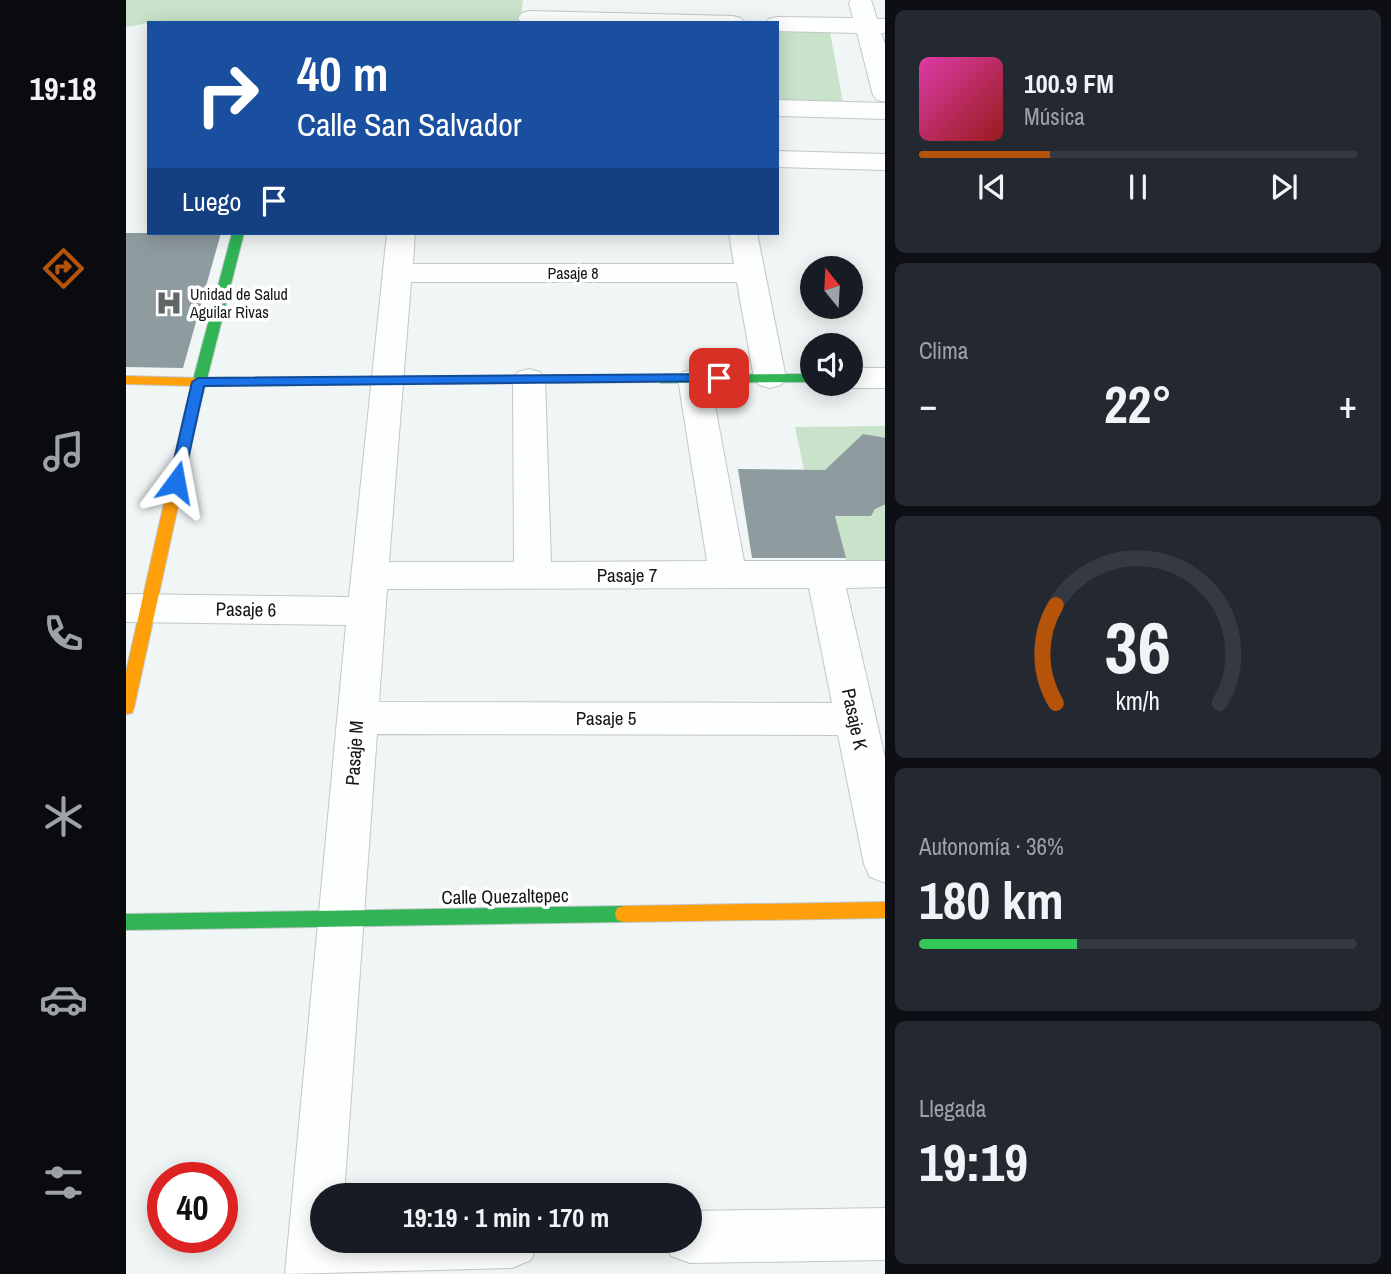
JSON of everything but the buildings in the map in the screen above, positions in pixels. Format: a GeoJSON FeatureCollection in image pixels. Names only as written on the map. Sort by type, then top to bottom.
{"type":"FeatureCollection","features":[{"type":"Feature","properties":{"kind":"street"},"geometry":{"type":"LineString","coordinates":[[861,0],[876,26],[885,95]]}},
{"type":"Feature","properties":{"kind":"street"},"geometry":{"type":"LineString","coordinates":[[530,14],[683,21]]}},
{"type":"Feature","properties":{"kind":"street"},"geometry":{"type":"LineString","coordinates":[[779,24],[876,26]]}},
{"type":"Feature","properties":{"kind":"street"},"geometry":{"type":"LineString","coordinates":[[779,108],[885,111]]}},
{"type":"Feature","properties":{"kind":"street"},"geometry":{"type":"LineString","coordinates":[[779,159],[885,162]]}},
{"type":"Feature","properties":{"kind":"street"},"geometry":{"type":"LineString","coordinates":[[126,708],[137,608],[237,235]]}},
{"type":"Feature","properties":{"kind":"street","name":"Pasaje M"},"geometry":{"type":"LineString","coordinates":[[313,1259],[357,718],[401,235]]}},
{"type":"Feature","properties":{"kind":"street"},"geometry":{"type":"LineString","coordinates":[[743,235],[770,378]]}},
{"type":"Feature","properties":{"kind":"street","name":"Pasaje 8"},"geometry":{"type":"LineString","coordinates":[[397,273],[750,273]]}},
{"type":"Feature","properties":{"kind":"street"},"geometry":{"type":"LineString","coordinates":[[126,380],[198,382],[800,378]]}},
{"type":"Feature","properties":{"kind":"street"},"geometry":{"type":"LineString","coordinates":[[863,378],[885,379]]}},
{"type":"Feature","properties":{"kind":"street"},"geometry":{"type":"LineString","coordinates":[[529,379],[533,575]]}},
{"type":"Feature","properties":{"kind":"street"},"geometry":{"type":"LineString","coordinates":[[694,379],[728,575]]}},
{"type":"Feature","properties":{"kind":"street","name":"Pasaje 7"},"geometry":{"type":"LineString","coordinates":[[368,594],[533,575],[885,574]]}},
{"type":"Feature","properties":{"kind":"street","name":"Pasaje K"},"geometry":{"type":"LineString","coordinates":[[825,575],[885,863]]}},
{"type":"Feature","properties":{"kind":"street","name":"Pasaje 6"},"geometry":{"type":"LineString","coordinates":[[137,608],[368,594]]}},
{"type":"Feature","properties":{"kind":"street","name":"Pasaje 5"},"geometry":{"type":"LineString","coordinates":[[357,718],[855,719]]}},
{"type":"Feature","properties":{"kind":"street","name":"Calle Quezaltepec"},"geometry":{"type":"LineString","coordinates":[[126,922],[885,909]]}},
{"type":"Feature","properties":{"kind":"street"},"geometry":{"type":"LineString","coordinates":[[702,1237],[885,1234]]}},
{"type":"Feature","properties":{"kind":"street"},"geometry":{"type":"LineString","coordinates":[[313,1259],[379,1253]]}},
{"type":"Feature","properties":{"kind":"green space"},"geometry":{"type":"Polygon","coordinates":[[[126,0],[523,0],[520,21],[147,21],[147,23],[126,27],[126,0]]]}},
{"type":"Feature","properties":{"kind":"green space"},"geometry":{"type":"Polygon","coordinates":[[[779,26],[829,27],[844,108],[779,106],[779,26]]]}},
{"type":"Feature","properties":{"kind":"green space"},"geometry":{"type":"Polygon","coordinates":[[[885,426],[885,438],[863,435],[825,470],[804,470],[795,427],[885,426]]]}},
{"type":"Feature","properties":{"kind":"green space"},"geometry":{"type":"Polygon","coordinates":[[[885,504],[885,565],[847,565],[838,527],[826,527],[840,506],[859,516],[870,516],[875,509],[885,504]]]}},
{"type":"Feature","properties":{"kind":"traffic: fast"},"geometry":{"type":"LineString","coordinates":[[192,410],[237,235]]}},
{"type":"Feature","properties":{"kind":"traffic: fast"},"geometry":{"type":"LineString","coordinates":[[661,379],[800,378]]}},
{"type":"Feature","properties":{"kind":"traffic: fast"},"geometry":{"type":"LineString","coordinates":[[126,922],[624,914]]}},
{"type":"Feature","properties":{"kind":"traffic: slow"},"geometry":{"type":"LineString","coordinates":[[126,380],[198,382],[661,379]]}},
{"type":"Feature","properties":{"kind":"traffic: slow"},"geometry":{"type":"LineString","coordinates":[[126,708],[192,410]]}},
{"type":"Feature","properties":{"kind":"traffic: slow"},"geometry":{"type":"LineString","coordinates":[[624,914],[885,910]]}},
{"type":"Feature","properties":{"kind":"place","name":"Unidad de Salud Aguilar Rivas"},"geometry":{"type":"Point","coordinates":[169,303]}},
{"type":"Feature","properties":{"kind":"route"},"geometry":{"type":"LineString","coordinates":[[176,482],[198,382],[719,378]]}}]}
